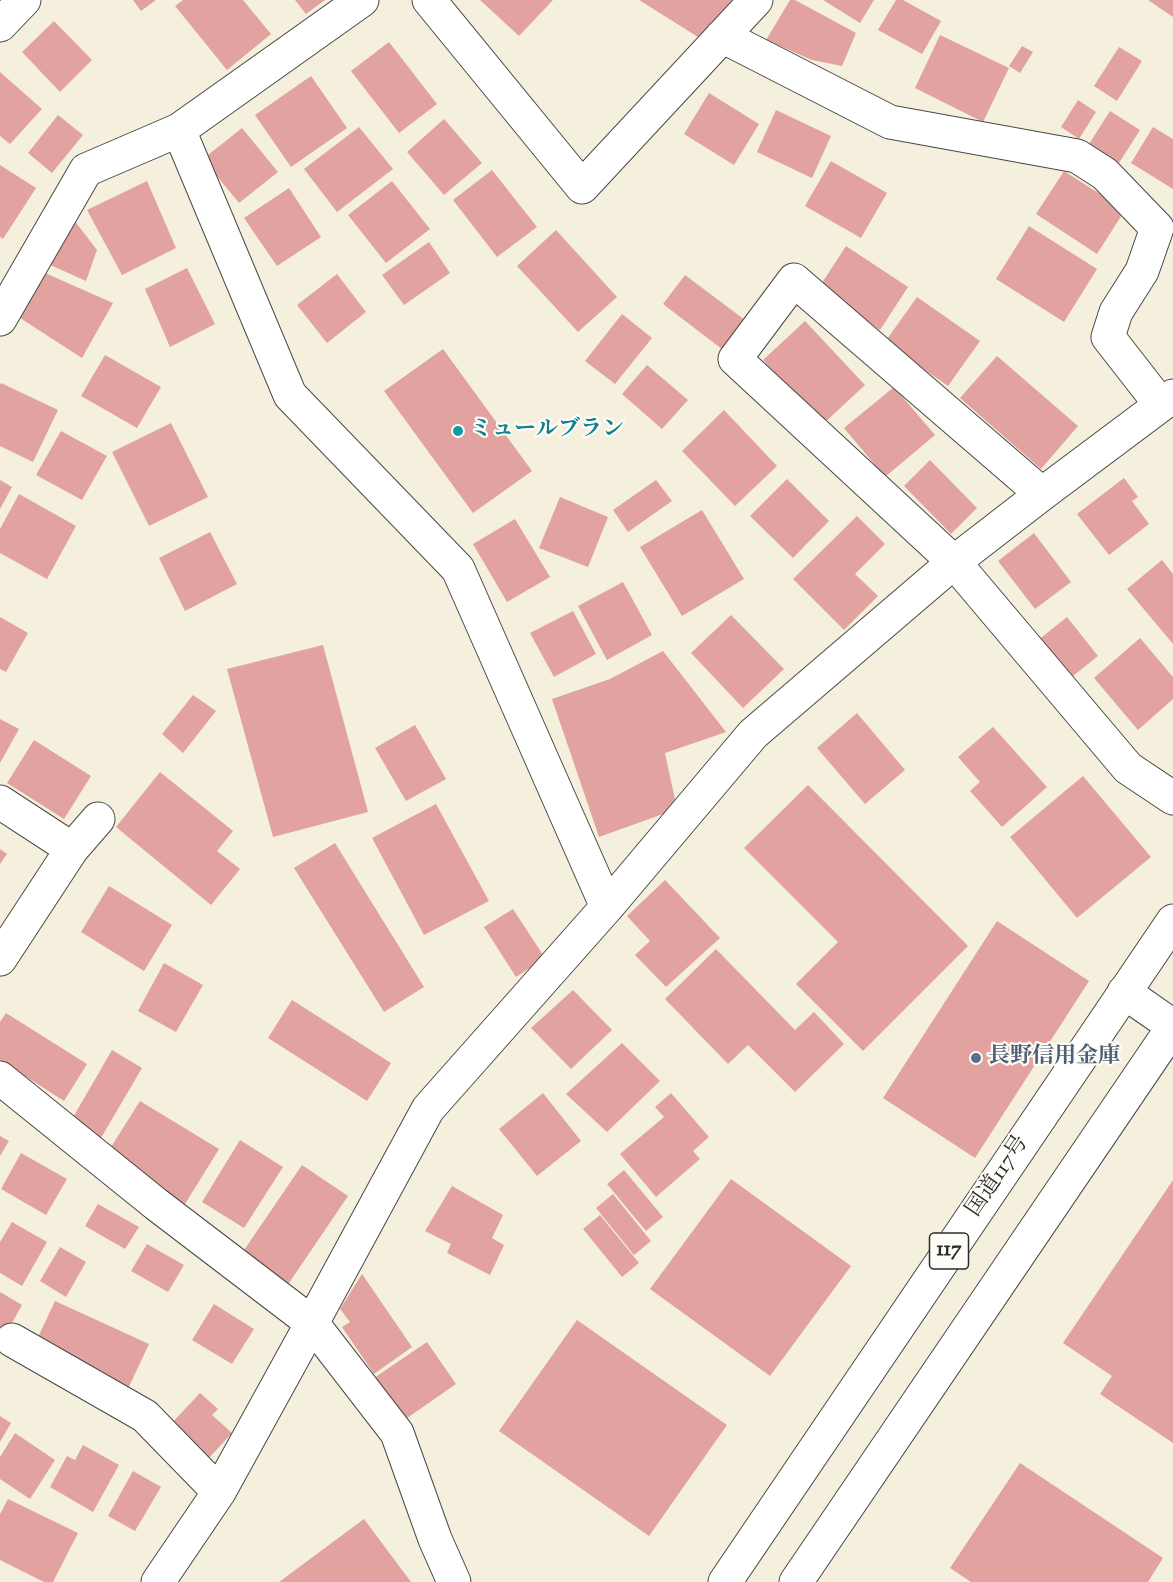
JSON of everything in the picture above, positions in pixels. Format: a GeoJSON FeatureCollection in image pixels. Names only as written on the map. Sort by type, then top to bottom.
{"type":"FeatureCollection","features":[{"type":"Feature","properties":{"kind":"main road"},"geometry":{"type":"LineString","coordinates":[[0,25],[24,0]]}},
{"type":"Feature","properties":{"kind":"main road"},"geometry":{"type":"LineString","coordinates":[[0,320],[86,170],[179,129],[362,0]]}},
{"type":"Feature","properties":{"kind":"main road"},"geometry":{"type":"LineString","coordinates":[[429,0],[582,187],[756,0]]}},
{"type":"Feature","properties":{"kind":"main road"},"geometry":{"type":"LineString","coordinates":[[158,1582],[219,1492],[428,1109],[607,907],[753,734],[954,562],[1167,400],[1108,337],[1116,312],[1142,271],[1157,228],[1105,174],[1077,156],[890,122],[722,36]]}},
{"type":"Feature","properties":{"kind":"main road"},"geometry":{"type":"LineString","coordinates":[[179,129],[290,395],[458,568],[607,907]]}},
{"type":"Feature","properties":{"kind":"main road"},"geometry":{"type":"LineString","coordinates":[[1042,494],[794,280],[735,359],[954,562],[1128,768],[1173,798]]}},
{"type":"Feature","properties":{"kind":"main road"},"geometry":{"type":"LineString","coordinates":[[0,802],[72,849]]}},
{"type":"Feature","properties":{"kind":"main road"},"geometry":{"type":"LineString","coordinates":[[0,959],[72,849],[98,819]]}},
{"type":"Feature","properties":{"kind":"main road","name":"国道117号"},"geometry":{"type":"LineString","coordinates":[[724,1582],[1173,921]]}},
{"type":"Feature","properties":{"kind":"main road"},"geometry":{"type":"LineString","coordinates":[[1124,992],[1173,1026]]}},
{"type":"Feature","properties":{"kind":"main road","name":"117"},"geometry":{"type":"LineString","coordinates":[[796,1582],[1173,1026]]}},
{"type":"Feature","properties":{"kind":"main road"},"geometry":{"type":"LineString","coordinates":[[0,1078],[147,1197],[312,1323],[397,1433],[435,1539],[454,1582]]}},
{"type":"Feature","properties":{"kind":"main road"},"geometry":{"type":"LineString","coordinates":[[12,1340],[145,1416],[219,1492]]}},
{"type":"Feature","properties":{"kind":"building"},"geometry":{"type":"Polygon","coordinates":[[[133,0],[156,0],[141,11],[133,0]]]}},
{"type":"Feature","properties":{"kind":"building"},"geometry":{"type":"Polygon","coordinates":[[[183,0],[243,0],[271,34],[227,70],[175,6],[183,0]]]}},
{"type":"Feature","properties":{"kind":"building"},"geometry":{"type":"Polygon","coordinates":[[[295,0],[325,0],[306,14],[295,0]]]}},
{"type":"Feature","properties":{"kind":"building"},"geometry":{"type":"Polygon","coordinates":[[[480,0],[553,0],[519,36],[480,0]]]}},
{"type":"Feature","properties":{"kind":"building"},"geometry":{"type":"Polygon","coordinates":[[[639,0],[732,0],[706,42],[639,0]]]}},
{"type":"Feature","properties":{"kind":"building"},"geometry":{"type":"Polygon","coordinates":[[[790,0],[795,0],[856,33],[842,66],[812,60],[766,40],[790,0]]]}},
{"type":"Feature","properties":{"kind":"building"},"geometry":{"type":"Polygon","coordinates":[[[823,0],[874,0],[860,23],[823,0]]]}},
{"type":"Feature","properties":{"kind":"building"},"geometry":{"type":"Polygon","coordinates":[[[896,0],[903,0],[941,21],[922,54],[878,30],[896,0]]]}},
{"type":"Feature","properties":{"kind":"building"},"geometry":{"type":"Polygon","coordinates":[[[1148,0],[1173,0],[1173,17],[1148,0]]]}},
{"type":"Feature","properties":{"kind":"building"},"geometry":{"type":"Polygon","coordinates":[[[54,21],[92,60],[60,92],[22,52],[54,21]]]}},
{"type":"Feature","properties":{"kind":"building"},"geometry":{"type":"Polygon","coordinates":[[[940,35],[1009,68],[983,122],[915,88],[940,35]]]}},
{"type":"Feature","properties":{"kind":"building"},"geometry":{"type":"Polygon","coordinates":[[[389,42],[437,104],[399,133],[351,71],[389,42]]]}},
{"type":"Feature","properties":{"kind":"building"},"geometry":{"type":"Polygon","coordinates":[[[1022,46],[1033,52],[1020,73],[1009,66],[1022,46]]]}},
{"type":"Feature","properties":{"kind":"building"},"geometry":{"type":"Polygon","coordinates":[[[1119,47],[1142,61],[1117,101],[1094,86],[1119,47]]]}},
{"type":"Feature","properties":{"kind":"building"},"geometry":{"type":"Polygon","coordinates":[[[0,72],[42,109],[10,144],[0,136],[0,72]]]}},
{"type":"Feature","properties":{"kind":"building"},"geometry":{"type":"Polygon","coordinates":[[[311,76],[347,128],[291,167],[255,115],[311,76]]]}},
{"type":"Feature","properties":{"kind":"building"},"geometry":{"type":"Polygon","coordinates":[[[709,93],[759,124],[734,165],[684,134],[709,93]]]}},
{"type":"Feature","properties":{"kind":"building"},"geometry":{"type":"Polygon","coordinates":[[[1078,100],[1096,112],[1079,139],[1061,127],[1078,100]]]}},
{"type":"Feature","properties":{"kind":"building"},"geometry":{"type":"Polygon","coordinates":[[[776,110],[831,136],[812,178],[757,152],[776,110]]]}},
{"type":"Feature","properties":{"kind":"building"},"geometry":{"type":"Polygon","coordinates":[[[1110,111],[1140,130],[1119,163],[1089,144],[1110,111]]]}},
{"type":"Feature","properties":{"kind":"building"},"geometry":{"type":"Polygon","coordinates":[[[58,115],[83,135],[52,173],[28,153],[58,115]]]}},
{"type":"Feature","properties":{"kind":"building"},"geometry":{"type":"Polygon","coordinates":[[[444,119],[482,163],[444,195],[407,152],[444,119]]]}},
{"type":"Feature","properties":{"kind":"building"},"geometry":{"type":"Polygon","coordinates":[[[359,127],[393,169],[337,212],[304,169],[359,127]]]}},
{"type":"Feature","properties":{"kind":"building"},"geometry":{"type":"Polygon","coordinates":[[[1153,127],[1173,139],[1173,189],[1131,163],[1153,127]]]}},
{"type":"Feature","properties":{"kind":"building"},"geometry":{"type":"Polygon","coordinates":[[[242,128],[278,172],[239,203],[203,159],[242,128]]]}},
{"type":"Feature","properties":{"kind":"building"},"geometry":{"type":"Polygon","coordinates":[[[831,161],[887,193],[861,238],[805,206],[831,161]]]}},
{"type":"Feature","properties":{"kind":"building"},"geometry":{"type":"Polygon","coordinates":[[[0,165],[36,188],[3,239],[0,237],[0,165]]]}},
{"type":"Feature","properties":{"kind":"building"},"geometry":{"type":"Polygon","coordinates":[[[492,170],[537,227],[497,257],[453,200],[492,170]]]}},
{"type":"Feature","properties":{"kind":"building"},"geometry":{"type":"Polygon","coordinates":[[[1064,171],[1125,210],[1097,254],[1036,214],[1064,171]]]}},
{"type":"Feature","properties":{"kind":"building"},"geometry":{"type":"Polygon","coordinates":[[[147,181],[176,248],[122,275],[87,210],[147,181]]]}},
{"type":"Feature","properties":{"kind":"building"},"geometry":{"type":"Polygon","coordinates":[[[392,181],[430,229],[386,263],[348,215],[392,181]]]}},
{"type":"Feature","properties":{"kind":"building"},"geometry":{"type":"Polygon","coordinates":[[[289,188],[321,237],[277,266],[244,218],[289,188]]]}},
{"type":"Feature","properties":{"kind":"building"},"geometry":{"type":"Polygon","coordinates":[[[74,220],[97,250],[86,281],[48,264],[74,220]]]}},
{"type":"Feature","properties":{"kind":"building"},"geometry":{"type":"Polygon","coordinates":[[[1029,226],[1097,269],[1064,322],[996,279],[1029,226]]]}},
{"type":"Feature","properties":{"kind":"building"},"geometry":{"type":"Polygon","coordinates":[[[556,230],[617,297],[578,332],[517,266],[556,230]]]}},
{"type":"Feature","properties":{"kind":"building"},"geometry":{"type":"Polygon","coordinates":[[[429,242],[450,273],[404,305],[382,275],[429,242]]]}},
{"type":"Feature","properties":{"kind":"building"},"geometry":{"type":"Polygon","coordinates":[[[846,246],[908,287],[880,330],[818,289],[846,246]]]}},
{"type":"Feature","properties":{"kind":"building"},"geometry":{"type":"Polygon","coordinates":[[[187,268],[215,324],[170,347],[145,289],[187,268]]]}},
{"type":"Feature","properties":{"kind":"building"},"geometry":{"type":"Polygon","coordinates":[[[45,273],[113,303],[82,358],[20,318],[45,273]]]}},
{"type":"Feature","properties":{"kind":"building"},"geometry":{"type":"Polygon","coordinates":[[[337,274],[366,312],[327,343],[297,305],[337,274]]]}},
{"type":"Feature","properties":{"kind":"building"},"geometry":{"type":"Polygon","coordinates":[[[685,275],[749,323],[727,353],[663,304],[685,275]]]}},
{"type":"Feature","properties":{"kind":"building"},"geometry":{"type":"Polygon","coordinates":[[[917,297],[980,341],[948,386],[885,342],[917,297]]]}},
{"type":"Feature","properties":{"kind":"building"},"geometry":{"type":"Polygon","coordinates":[[[622,314],[652,338],[615,384],[585,361],[622,314]]]}},
{"type":"Feature","properties":{"kind":"building"},"geometry":{"type":"Polygon","coordinates":[[[805,321],[865,385],[822,425],[763,360],[805,321]]]}},
{"type":"Feature","properties":{"kind":"building","name":"ミュールブラン"},"geometry":{"type":"Polygon","coordinates":[[[443,349],[532,471],[473,513],[384,391],[443,349]]]}},
{"type":"Feature","properties":{"kind":"building"},"geometry":{"type":"Polygon","coordinates":[[[105,355],[161,387],[137,428],[81,396],[105,355]]]}},
{"type":"Feature","properties":{"kind":"building"},"geometry":{"type":"Polygon","coordinates":[[[997,356],[1078,426],[1041,469],[960,398],[997,356]]]}},
{"type":"Feature","properties":{"kind":"building"},"geometry":{"type":"Polygon","coordinates":[[[647,365],[688,400],[662,429],[622,394],[647,365]]]}},
{"type":"Feature","properties":{"kind":"building"},"geometry":{"type":"Polygon","coordinates":[[[1,383],[58,410],[33,462],[0,446],[1,383]]]}},
{"type":"Feature","properties":{"kind":"building"},"geometry":{"type":"Polygon","coordinates":[[[894,387],[935,435],[885,477],[844,428],[894,387]]]}},
{"type":"Feature","properties":{"kind":"building"},"geometry":{"type":"Polygon","coordinates":[[[724,410],[777,466],[735,506],[682,451],[724,410]]]}},
{"type":"Feature","properties":{"kind":"building"},"geometry":{"type":"Polygon","coordinates":[[[171,423],[208,497],[149,526],[112,452],[171,423]]]}},
{"type":"Feature","properties":{"kind":"building"},"geometry":{"type":"Polygon","coordinates":[[[61,431],[107,456],[82,500],[36,475],[61,431]]]}},
{"type":"Feature","properties":{"kind":"building"},"geometry":{"type":"Polygon","coordinates":[[[930,460],[977,508],[951,534],[904,486],[930,460]]]}},
{"type":"Feature","properties":{"kind":"building"},"geometry":{"type":"Polygon","coordinates":[[[1124,478],[1138,497],[1132,501],[1149,524],[1109,555],[1077,514],[1124,478]]]}},
{"type":"Feature","properties":{"kind":"building"},"geometry":{"type":"Polygon","coordinates":[[[787,479],[829,521],[793,558],[750,516],[787,479]]]}},
{"type":"Feature","properties":{"kind":"building"},"geometry":{"type":"Polygon","coordinates":[[[0,480],[12,487],[0,509],[0,480]]]}},
{"type":"Feature","properties":{"kind":"building"},"geometry":{"type":"Polygon","coordinates":[[[656,480],[672,501],[628,532],[613,510],[656,480]]]}},
{"type":"Feature","properties":{"kind":"building"},"geometry":{"type":"Polygon","coordinates":[[[19,494],[76,526],[47,579],[0,553],[0,529],[19,494]]]}},
{"type":"Feature","properties":{"kind":"building"},"geometry":{"type":"Polygon","coordinates":[[[560,497],[608,517],[588,567],[539,548],[560,497]]]}},
{"type":"Feature","properties":{"kind":"building"},"geometry":{"type":"Polygon","coordinates":[[[702,510],[744,579],[682,616],[640,547],[702,510]]]}},
{"type":"Feature","properties":{"kind":"building"},"geometry":{"type":"Polygon","coordinates":[[[857,516],[885,544],[855,574],[878,596],[844,630],[793,579],[857,516]]]}},
{"type":"Feature","properties":{"kind":"building"},"geometry":{"type":"Polygon","coordinates":[[[515,519],[550,577],[507,602],[473,544],[515,519]]]}},
{"type":"Feature","properties":{"kind":"building"},"geometry":{"type":"Polygon","coordinates":[[[210,532],[237,584],[185,611],[159,558],[210,532]]]}},
{"type":"Feature","properties":{"kind":"building"},"geometry":{"type":"Polygon","coordinates":[[[1034,533],[1071,582],[1035,609],[998,561],[1034,533]]]}},
{"type":"Feature","properties":{"kind":"building"},"geometry":{"type":"Polygon","coordinates":[[[1162,560],[1173,574],[1173,644],[1127,589],[1162,560]]]}},
{"type":"Feature","properties":{"kind":"building"},"geometry":{"type":"Polygon","coordinates":[[[623,582],[652,635],[607,660],[578,606],[623,582]]]}},
{"type":"Feature","properties":{"kind":"building"},"geometry":{"type":"Polygon","coordinates":[[[573,611],[596,654],[554,677],[530,633],[573,611]]]}},
{"type":"Feature","properties":{"kind":"building"},"geometry":{"type":"Polygon","coordinates":[[[731,615],[784,669],[743,708],[691,653],[731,615]]]}},
{"type":"Feature","properties":{"kind":"building"},"geometry":{"type":"Polygon","coordinates":[[[0,617],[28,633],[6,672],[0,669],[0,617]]]}},
{"type":"Feature","properties":{"kind":"building"},"geometry":{"type":"Polygon","coordinates":[[[1067,617],[1098,656],[1068,680],[1037,641],[1067,617]]]}},
{"type":"Feature","properties":{"kind":"building"},"geometry":{"type":"Polygon","coordinates":[[[1140,638],[1173,677],[1173,699],[1138,730],[1094,678],[1140,638]]]}},
{"type":"Feature","properties":{"kind":"building"},"geometry":{"type":"Polygon","coordinates":[[[323,645],[368,812],[273,837],[227,669],[323,645]]]}},
{"type":"Feature","properties":{"kind":"building"},"geometry":{"type":"Polygon","coordinates":[[[663,651],[726,732],[665,753],[677,809],[599,837],[552,699],[610,679],[663,651]]]}},
{"type":"Feature","properties":{"kind":"building"},"geometry":{"type":"Polygon","coordinates":[[[193,695],[216,711],[183,753],[162,734],[193,695]]]}},
{"type":"Feature","properties":{"kind":"building"},"geometry":{"type":"Polygon","coordinates":[[[857,713],[905,770],[865,804],[817,748],[857,713]]]}},
{"type":"Feature","properties":{"kind":"building"},"geometry":{"type":"Polygon","coordinates":[[[0,719],[19,729],[0,763],[0,719]]]}},
{"type":"Feature","properties":{"kind":"building"},"geometry":{"type":"Polygon","coordinates":[[[415,725],[446,779],[406,801],[375,748],[415,725]]]}},
{"type":"Feature","properties":{"kind":"building"},"geometry":{"type":"Polygon","coordinates":[[[993,727],[1047,787],[1002,827],[970,791],[980,782],[958,757],[993,727]]]}},
{"type":"Feature","properties":{"kind":"building"},"geometry":{"type":"Polygon","coordinates":[[[34,740],[91,776],[64,819],[7,783],[34,740]]]}},
{"type":"Feature","properties":{"kind":"building"},"geometry":{"type":"Polygon","coordinates":[[[160,772],[233,831],[217,851],[240,869],[211,905],[116,827],[160,772]]]}},
{"type":"Feature","properties":{"kind":"building"},"geometry":{"type":"Polygon","coordinates":[[[1083,776],[1151,857],[1077,918],[1010,837],[1083,776]]]}},
{"type":"Feature","properties":{"kind":"building"},"geometry":{"type":"Polygon","coordinates":[[[808,785],[968,946],[863,1051],[796,984],[838,942],[744,848],[808,785]]]}},
{"type":"Feature","properties":{"kind":"building"},"geometry":{"type":"Polygon","coordinates":[[[436,804],[489,901],[424,935],[372,838],[436,804]]]}},
{"type":"Feature","properties":{"kind":"building"},"geometry":{"type":"Polygon","coordinates":[[[335,843],[424,987],[384,1012],[294,868],[335,843]]]}},
{"type":"Feature","properties":{"kind":"building"},"geometry":{"type":"Polygon","coordinates":[[[0,849],[7,854],[0,864],[0,849]]]}},
{"type":"Feature","properties":{"kind":"building"},"geometry":{"type":"Polygon","coordinates":[[[665,880],[720,938],[666,987],[635,955],[650,941],[627,916],[665,880]]]}},
{"type":"Feature","properties":{"kind":"building"},"geometry":{"type":"Polygon","coordinates":[[[109,886],[172,925],[144,971],[81,932],[109,886]]]}},
{"type":"Feature","properties":{"kind":"building"},"geometry":{"type":"Polygon","coordinates":[[[513,909],[545,958],[516,977],[484,927],[513,909]]]}},
{"type":"Feature","properties":{"kind":"building"},"geometry":{"type":"Polygon","coordinates":[[[997,921],[1089,981],[975,1158],[883,1098],[997,921]]]}},
{"type":"Feature","properties":{"kind":"building"},"geometry":{"type":"Polygon","coordinates":[[[716,949],[795,1030],[814,1012],[844,1044],[795,1092],[748,1045],[728,1064],[665,999],[716,949]]]}},
{"type":"Feature","properties":{"kind":"building"},"geometry":{"type":"Polygon","coordinates":[[[164,963],[203,985],[176,1032],[138,1011],[164,963]]]}},
{"type":"Feature","properties":{"kind":"building"},"geometry":{"type":"Polygon","coordinates":[[[573,990],[612,1030],[571,1069],[531,1028],[573,990]]]}},
{"type":"Feature","properties":{"kind":"building"},"geometry":{"type":"Polygon","coordinates":[[[292,1000],[391,1063],[367,1101],[268,1038],[292,1000]]]}},
{"type":"Feature","properties":{"kind":"building"},"geometry":{"type":"Polygon","coordinates":[[[6,1013],[87,1064],[64,1101],[0,1060],[0,1022],[6,1013]]]}},
{"type":"Feature","properties":{"kind":"building"},"geometry":{"type":"Polygon","coordinates":[[[622,1043],[660,1081],[607,1132],[566,1094],[622,1043]]]}},
{"type":"Feature","properties":{"kind":"building"},"geometry":{"type":"Polygon","coordinates":[[[112,1050],[142,1068],[98,1143],[68,1126],[112,1050]]]}},
{"type":"Feature","properties":{"kind":"building"},"geometry":{"type":"Polygon","coordinates":[[[543,1093],[581,1141],[537,1176],[499,1129],[543,1093]]]}},
{"type":"Feature","properties":{"kind":"building"},"geometry":{"type":"Polygon","coordinates":[[[671,1093],[709,1137],[693,1151],[700,1159],[656,1197],[620,1154],[664,1117],[655,1107],[671,1093]]]}},
{"type":"Feature","properties":{"kind":"building"},"geometry":{"type":"Polygon","coordinates":[[[140,1101],[219,1149],[185,1204],[106,1155],[140,1101]]]}},
{"type":"Feature","properties":{"kind":"building"},"geometry":{"type":"Polygon","coordinates":[[[0,1136],[9,1141],[0,1156],[0,1136]]]}},
{"type":"Feature","properties":{"kind":"building"},"geometry":{"type":"Polygon","coordinates":[[[240,1140],[283,1167],[244,1228],[202,1202],[240,1140]]]}},
{"type":"Feature","properties":{"kind":"building"},"geometry":{"type":"Polygon","coordinates":[[[21,1153],[67,1179],[46,1215],[1,1189],[21,1153]]]}},
{"type":"Feature","properties":{"kind":"building"},"geometry":{"type":"Polygon","coordinates":[[[302,1165],[348,1196],[287,1286],[240,1256],[302,1165]]]}},
{"type":"Feature","properties":{"kind":"building"},"geometry":{"type":"Polygon","coordinates":[[[624,1170],[663,1217],[646,1231],[607,1184],[624,1170]]]}},
{"type":"Feature","properties":{"kind":"building"},"geometry":{"type":"Polygon","coordinates":[[[731,1179],[851,1266],[770,1376],[650,1289],[731,1179]]]}},
{"type":"Feature","properties":{"kind":"building"},"geometry":{"type":"Polygon","coordinates":[[[1173,1180],[1173,1443],[1100,1394],[1112,1376],[1063,1343],[1173,1180]]]}},
{"type":"Feature","properties":{"kind":"building"},"geometry":{"type":"Polygon","coordinates":[[[452,1186],[503,1215],[492,1238],[504,1245],[490,1275],[447,1253],[451,1244],[425,1231],[452,1186]]]}},
{"type":"Feature","properties":{"kind":"building"},"geometry":{"type":"Polygon","coordinates":[[[613,1194],[651,1241],[634,1255],[596,1208],[613,1194]]]}},
{"type":"Feature","properties":{"kind":"building"},"geometry":{"type":"Polygon","coordinates":[[[98,1204],[139,1227],[125,1249],[85,1226],[98,1204]]]}},
{"type":"Feature","properties":{"kind":"building"},"geometry":{"type":"Polygon","coordinates":[[[600,1215],[639,1263],[622,1277],[583,1229],[600,1215]]]}},
{"type":"Feature","properties":{"kind":"building"},"geometry":{"type":"Polygon","coordinates":[[[12,1222],[47,1242],[22,1286],[0,1273],[0,1242],[12,1222]]]}},
{"type":"Feature","properties":{"kind":"building"},"geometry":{"type":"Polygon","coordinates":[[[147,1244],[184,1265],[168,1292],[131,1271],[147,1244]]]}},
{"type":"Feature","properties":{"kind":"building"},"geometry":{"type":"Polygon","coordinates":[[[60,1247],[86,1262],[66,1297],[40,1281],[60,1247]]]}},
{"type":"Feature","properties":{"kind":"building"},"geometry":{"type":"Polygon","coordinates":[[[362,1274],[412,1347],[374,1374],[342,1327],[350,1322],[340,1309],[362,1274]]]}},
{"type":"Feature","properties":{"kind":"building"},"geometry":{"type":"Polygon","coordinates":[[[0,1292],[22,1305],[3,1339],[0,1337],[0,1292]]]}},
{"type":"Feature","properties":{"kind":"building"},"geometry":{"type":"Polygon","coordinates":[[[55,1301],[149,1344],[126,1393],[32,1350],[55,1301]]]}},
{"type":"Feature","properties":{"kind":"building"},"geometry":{"type":"Polygon","coordinates":[[[214,1304],[254,1329],[232,1364],[192,1340],[214,1304]]]}},
{"type":"Feature","properties":{"kind":"building"},"geometry":{"type":"Polygon","coordinates":[[[577,1320],[727,1425],[649,1536],[499,1431],[577,1320]]]}},
{"type":"Feature","properties":{"kind":"building"},"geometry":{"type":"Polygon","coordinates":[[[427,1342],[456,1384],[400,1423],[371,1380],[427,1342]]]}},
{"type":"Feature","properties":{"kind":"building"},"geometry":{"type":"Polygon","coordinates":[[[200,1393],[218,1409],[212,1415],[232,1433],[207,1460],[169,1426],[200,1393]]]}},
{"type":"Feature","properties":{"kind":"building"},"geometry":{"type":"Polygon","coordinates":[[[0,1416],[11,1423],[0,1442],[0,1416]]]}},
{"type":"Feature","properties":{"kind":"building"},"geometry":{"type":"Polygon","coordinates":[[[15,1433],[55,1460],[30,1499],[0,1479],[0,1457],[15,1433]]]}},
{"type":"Feature","properties":{"kind":"building"},"geometry":{"type":"Polygon","coordinates":[[[83,1445],[119,1465],[93,1512],[50,1487],[67,1456],[75,1460],[83,1445]]]}},
{"type":"Feature","properties":{"kind":"building"},"geometry":{"type":"Polygon","coordinates":[[[1020,1463],[1163,1558],[1148,1582],[971,1582],[950,1568],[1020,1463]]]}},
{"type":"Feature","properties":{"kind":"building"},"geometry":{"type":"Polygon","coordinates":[[[133,1471],[161,1487],[135,1531],[108,1516],[133,1471]]]}},
{"type":"Feature","properties":{"kind":"building"},"geometry":{"type":"Polygon","coordinates":[[[8,1499],[78,1533],[53,1582],[44,1582],[0,1560],[0,1514],[8,1499]]]}},
{"type":"Feature","properties":{"kind":"building"},"geometry":{"type":"Polygon","coordinates":[[[364,1519],[411,1582],[279,1582],[364,1519]]]}},
{"type":"Feature","properties":{"kind":"place","name":"ミュールブラン"},"geometry":{"type":"Point","coordinates":[458,431]}},
{"type":"Feature","properties":{"kind":"place","name":"長野信用金庫"},"geometry":{"type":"Point","coordinates":[976,1058]}}]}
